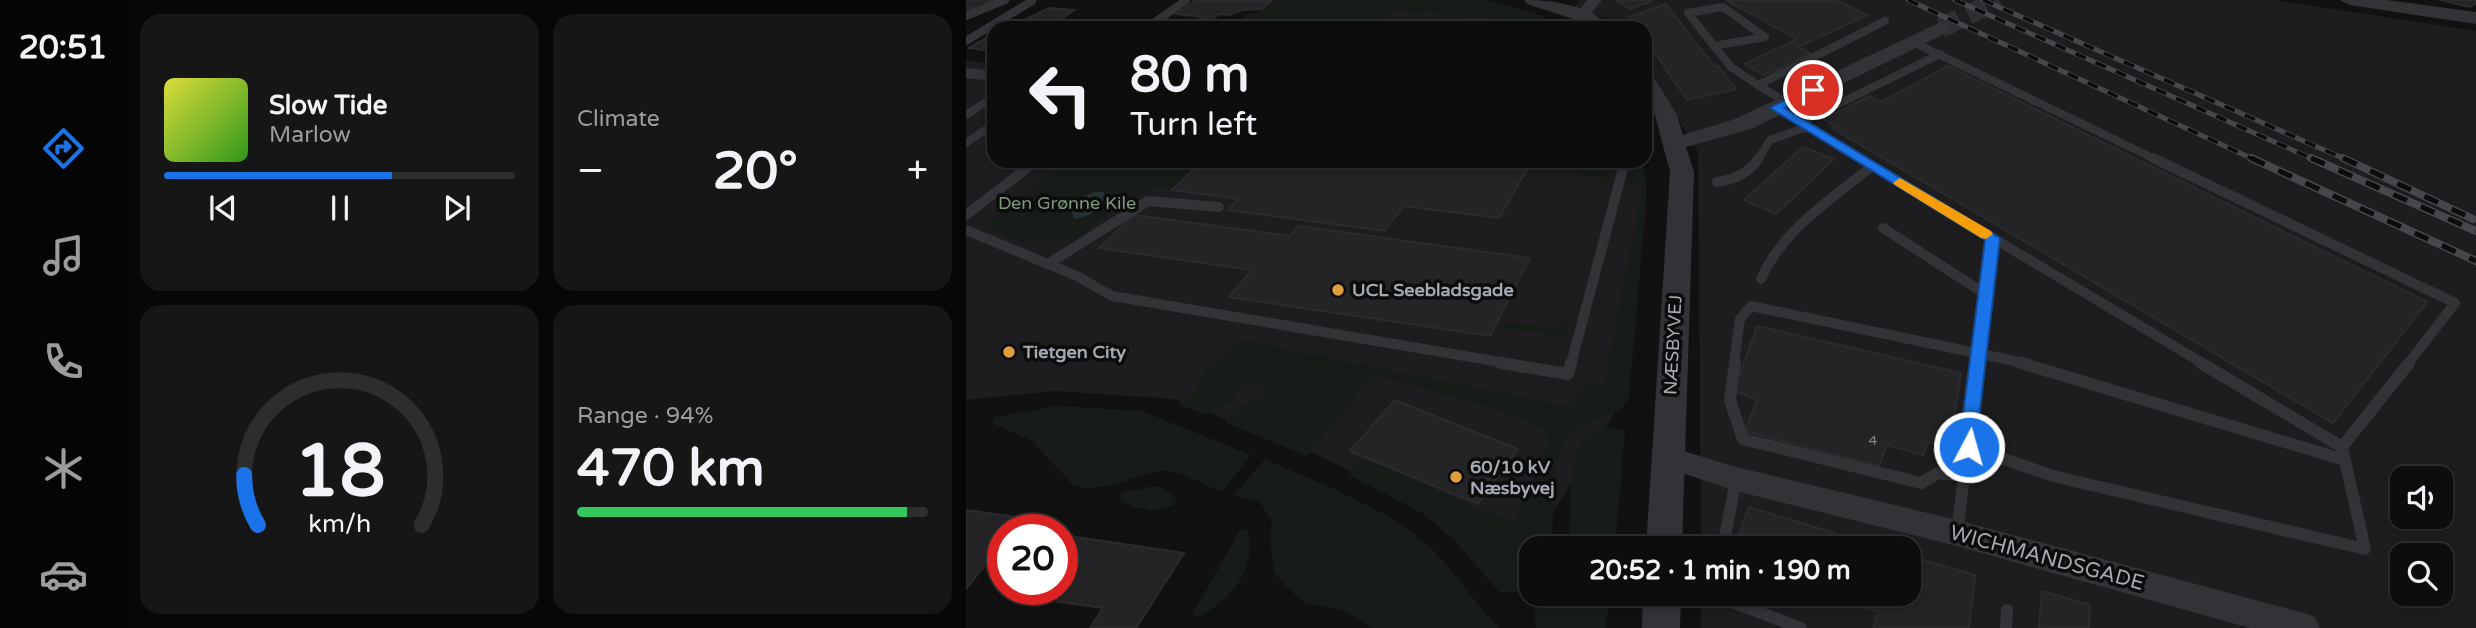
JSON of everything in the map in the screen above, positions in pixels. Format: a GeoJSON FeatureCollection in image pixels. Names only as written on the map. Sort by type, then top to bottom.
{"type":"FeatureCollection","features":[{"type":"Feature","properties":{"kind":"street"},"geometry":{"type":"LineString","coordinates":[[1533,0],[1590,21]]}},
{"type":"Feature","properties":{"kind":"street"},"geometry":{"type":"LineString","coordinates":[[1582,16],[1595,0]]}},
{"type":"Feature","properties":{"kind":"street"},"geometry":{"type":"LineString","coordinates":[[2349,0],[2476,18]]}},
{"type":"Feature","properties":{"kind":"street"},"geometry":{"type":"LineString","coordinates":[[1674,144],[1743,124],[1941,29]]}},
{"type":"Feature","properties":{"kind":"street"},"geometry":{"type":"LineString","coordinates":[[966,73],[987,75]]}},
{"type":"Feature","properties":{"kind":"street","name":"NÆSBYVEJ"},"geometry":{"type":"LineString","coordinates":[[1652,91],[1666,115],[1682,173],[1664,536]]}},
{"type":"Feature","properties":{"kind":"street","name":"WICHMANDSGADE"},"geometry":{"type":"LineString","coordinates":[[1667,457],[1736,479],[1957,533],[2304,628]]}},
{"type":"Feature","properties":{"kind":"street"},"geometry":{"type":"LineString","coordinates":[[1661,628],[1662,606]]}},
{"type":"Feature","properties":{"kind":"lane"},"geometry":{"type":"LineString","coordinates":[[966,16],[1005,0]]}},
{"type":"Feature","properties":{"kind":"lane"},"geometry":{"type":"LineString","coordinates":[[1157,21],[1186,0]]}},
{"type":"Feature","properties":{"kind":"lane"},"geometry":{"type":"LineString","coordinates":[[999,21],[1032,1]]}},
{"type":"Feature","properties":{"kind":"lane"},"geometry":{"type":"LineString","coordinates":[[1714,46],[1765,37],[1723,7],[1688,13],[1714,46],[1731,67],[1758,85],[1803,125],[2342,447],[2365,549],[2053,476],[1969,447]]}},
{"type":"Feature","properties":{"kind":"lane"},"geometry":{"type":"LineString","coordinates":[[1758,85],[1885,21]]}},
{"type":"Feature","properties":{"kind":"lane"},"geometry":{"type":"LineString","coordinates":[[966,41],[987,28]]}},
{"type":"Feature","properties":{"kind":"lane"},"geometry":{"type":"LineString","coordinates":[[1913,41],[2455,303],[2351,439],[2342,447]]}},
{"type":"Feature","properties":{"kind":"lane"},"geometry":{"type":"LineString","coordinates":[[1717,182],[1731,180],[1753,167],[1770,140],[1940,54]]}},
{"type":"Feature","properties":{"kind":"lane"},"geometry":{"type":"LineString","coordinates":[[966,115],[987,102]]}},
{"type":"Feature","properties":{"kind":"lane"},"geometry":{"type":"LineString","coordinates":[[966,143],[987,129]]}},
{"type":"Feature","properties":{"kind":"lane"},"geometry":{"type":"LineString","coordinates":[[1761,279],[1765,266],[1796,230],[1872,166]]}},
{"type":"Feature","properties":{"kind":"lane"},"geometry":{"type":"LineString","coordinates":[[966,215],[1028,168]]}},
{"type":"Feature","properties":{"kind":"lane"},"geometry":{"type":"LineString","coordinates":[[966,230],[1048,264],[1112,296],[1568,374],[1623,168]]}},
{"type":"Feature","properties":{"kind":"lane"},"geometry":{"type":"LineString","coordinates":[[1048,264],[1148,201],[1219,207]]}},
{"type":"Feature","properties":{"kind":"lane"},"geometry":{"type":"LineString","coordinates":[[1883,228],[1987,295]]}},
{"type":"Feature","properties":{"kind":"lane"},"geometry":{"type":"LineString","coordinates":[[1957,533],[1993,238]]}},
{"type":"Feature","properties":{"kind":"lane"},"geometry":{"type":"LineString","coordinates":[[1965,476],[1937,472],[1922,482],[1743,439],[1730,400],[1741,319],[1751,306],[2042,367],[2345,460]]}},
{"type":"Feature","properties":{"kind":"lane"},"geometry":{"type":"LineString","coordinates":[[1725,536],[1736,479]]}},
{"type":"Feature","properties":{"kind":"lane"},"geometry":{"type":"LineString","coordinates":[[1743,606],[1801,628]]}},
{"type":"Feature","properties":{"kind":"lane"},"geometry":{"type":"LineString","coordinates":[[2006,628],[2007,610]]}},
{"type":"Feature","properties":{"kind":"shaded area"},"geometry":{"type":"Polygon","coordinates":[[[1276,0],[1487,0],[1551,21],[1240,21],[1246,16],[1264,11],[1276,0]]]}},
{"type":"Feature","properties":{"kind":"shaded area"},"geometry":{"type":"Polygon","coordinates":[[[1580,0],[2275,0],[2476,31],[2476,628],[1701,628],[1701,606],[1921,606],[1921,536],[1701,536],[1698,152],[1652,74],[1652,21],[1613,21],[1573,8],[1580,0]]]}},
{"type":"Feature","properties":{"kind":"shaded area","name":"UCL Seebladsgade"},"geometry":{"type":"Polygon","coordinates":[[[966,61],[987,63],[987,168],[1642,168],[1645,184],[1623,399],[1539,536],[1519,536],[1519,551],[1315,454],[1175,399],[1055,391],[966,400],[966,61]]]}},
{"type":"Feature","properties":{"kind":"shaded area"},"geometry":{"type":"Polygon","coordinates":[[[1094,192],[1104,192],[1105,198],[1100,207],[1088,215],[1074,219],[1071,210],[1082,197],[1094,192]]]}},
{"type":"Feature","properties":{"kind":"green space"},"geometry":{"type":"Polygon","coordinates":[[[1276,0],[1487,0],[1547,17],[1542,21],[1517,21],[1396,10],[1385,21],[1241,21],[1276,0]]]}},
{"type":"Feature","properties":{"kind":"green space","name":"Den Grønne Kile"},"geometry":{"type":"Polygon","coordinates":[[[1057,168],[1195,168],[1172,190],[1152,188],[1132,197],[1074,240],[1022,242],[983,227],[1057,168]]]}},
{"type":"Feature","properties":{"kind":"green space"},"geometry":{"type":"Polygon","coordinates":[[[1570,168],[1614,168],[1604,188],[1596,187],[1600,177],[1567,173],[1570,168]]]}},
{"type":"Feature","properties":{"kind":"green space"},"geometry":{"type":"Polygon","coordinates":[[[1630,168],[1644,168],[1647,193],[1629,398],[1620,410],[1587,423],[1567,436],[1556,464],[1552,536],[1519,536],[1519,592],[1500,593],[1455,541],[1424,514],[1349,475],[1363,458],[1513,523],[1548,446],[1545,429],[1492,408],[1373,375],[1307,456],[1224,422],[1243,405],[1263,395],[1258,386],[1243,385],[1230,403],[1204,414],[1178,404],[1196,389],[1204,370],[1232,351],[1240,339],[1573,407],[1584,384],[1604,386],[1643,184],[1626,183],[1630,168]]]}},
{"type":"Feature","properties":{"kind":"green space"},"geometry":{"type":"Polygon","coordinates":[[[1566,315],[1571,316],[1566,337],[1502,328],[1506,321],[1560,329],[1566,315]]]}},
{"type":"Feature","properties":{"kind":"green space"},"geometry":{"type":"Polygon","coordinates":[[[1058,406],[1142,411],[1251,455],[1222,492],[1181,474],[1161,470],[1104,487],[1085,488],[1072,484],[1032,441],[992,423],[994,417],[1058,406]]]}},
{"type":"Feature","properties":{"kind":"green space"},"geometry":{"type":"Polygon","coordinates":[[[1608,426],[1625,431],[1616,536],[1569,536],[1575,457],[1578,449],[1595,432],[1608,426]]]}},
{"type":"Feature","properties":{"kind":"green space"},"geometry":{"type":"Polygon","coordinates":[[[1265,459],[1369,506],[1407,529],[1445,563],[1499,628],[1372,628],[1343,610],[1306,603],[1287,588],[1274,572],[1270,541],[1272,520],[1260,503],[1234,495],[1265,459]]]}},
{"type":"Feature","properties":{"kind":"green space"},"geometry":{"type":"Polygon","coordinates":[[[1161,487],[1177,497],[1173,505],[1151,511],[1134,508],[1120,499],[1122,493],[1161,487]]]}},
{"type":"Feature","properties":{"kind":"green space"},"geometry":{"type":"Polygon","coordinates":[[[1240,530],[1248,531],[1250,546],[1249,559],[1239,582],[1211,609],[1199,617],[1192,615],[1240,530]]]}},
{"type":"Feature","properties":{"kind":"green space"},"geometry":{"type":"Polygon","coordinates":[[[1538,606],[1609,606],[1605,628],[1537,628],[1535,613],[1538,606]]]}},
{"type":"Feature","properties":{"kind":"building"},"geometry":{"type":"Polygon","coordinates":[[[966,0],[994,0],[966,11],[966,0]]]}},
{"type":"Feature","properties":{"kind":"building"},"geometry":{"type":"Polygon","coordinates":[[[1195,0],[1273,0],[1262,9],[1220,14],[1208,21],[1199,20],[1203,17],[1176,14],[1195,0]]]}},
{"type":"Feature","properties":{"kind":"building"},"geometry":{"type":"Polygon","coordinates":[[[1615,0],[1654,0],[1630,9],[1615,0]]]}},
{"type":"Feature","properties":{"kind":"building"},"geometry":{"type":"Polygon","coordinates":[[[1726,0],[1836,0],[1868,15],[1798,47],[1810,54],[1764,75],[1745,64],[1797,39],[1726,0]]]}},
{"type":"Feature","properties":{"kind":"building"},"geometry":{"type":"Polygon","coordinates":[[[2440,0],[2476,0],[2476,3],[2470,7],[2440,0]]]}},
{"type":"Feature","properties":{"kind":"building"},"geometry":{"type":"Polygon","coordinates":[[[1666,4],[1714,66],[1718,66],[1736,89],[1687,100],[1652,48],[1652,21],[1633,21],[1630,17],[1666,4]]]}},
{"type":"Feature","properties":{"kind":"building"},"geometry":{"type":"Polygon","coordinates":[[[1049,8],[1074,10],[1059,21],[1022,21],[1049,8]]]}},
{"type":"Feature","properties":{"kind":"building"},"geometry":{"type":"Polygon","coordinates":[[[987,38],[987,50],[969,48],[987,38]]]}},
{"type":"Feature","properties":{"kind":"building"},"geometry":{"type":"Polygon","coordinates":[[[1948,66],[2427,302],[2333,423],[1832,128],[1836,126],[1823,119],[1870,96],[1881,102],[1948,66]]]}},
{"type":"Feature","properties":{"kind":"building"},"geometry":{"type":"Polygon","coordinates":[[[1803,147],[1834,159],[1776,214],[1744,200],[1803,147]]]}},
{"type":"Feature","properties":{"kind":"building"},"geometry":{"type":"Polygon","coordinates":[[[1195,168],[1528,168],[1499,218],[1403,206],[1385,231],[1228,210],[1239,199],[1172,190],[1195,168]]]}},
{"type":"Feature","properties":{"kind":"building"},"geometry":{"type":"Polygon","coordinates":[[[1134,215],[1290,236],[1298,226],[1530,258],[1490,336],[1229,297],[1252,270],[1099,248],[1134,215]]]}},
{"type":"Feature","properties":{"kind":"building"},"geometry":{"type":"Polygon","coordinates":[[[1757,326],[1961,373],[1950,448],[1928,442],[1923,455],[1887,445],[1879,466],[1745,431],[1757,400],[1734,391],[1757,326]]]}},
{"type":"Feature","properties":{"kind":"building","name":"60/10 kV Næsbyvej"},"geometry":{"type":"Polygon","coordinates":[[[1395,400],[1518,449],[1478,504],[1350,451],[1395,400]]]}},
{"type":"Feature","properties":{"kind":"building"},"geometry":{"type":"Polygon","coordinates":[[[1749,507],[1844,536],[1738,536],[1749,507]]]}},
{"type":"Feature","properties":{"kind":"building"},"geometry":{"type":"Polygon","coordinates":[[[966,510],[995,514],[987,514],[987,564],[966,589],[966,510]]]}},
{"type":"Feature","properties":{"kind":"building"},"geometry":{"type":"Polygon","coordinates":[[[1078,537],[1184,553],[1136,628],[1090,628],[1103,608],[1078,604],[1078,537]]]}},
{"type":"Feature","properties":{"kind":"building"},"geometry":{"type":"Polygon","coordinates":[[[1921,559],[1975,575],[1969,628],[1873,628],[1878,612],[1858,606],[1921,606],[1921,559]]]}},
{"type":"Feature","properties":{"kind":"building"},"geometry":{"type":"Polygon","coordinates":[[[2042,591],[2090,605],[2089,628],[2039,628],[2042,591]]]}},
{"type":"Feature","properties":{"kind":"tunnel"},"geometry":{"type":"LineString","coordinates":[[1941,28],[1999,0]]}},
{"type":"Feature","properties":{"kind":"railway"},"geometry":{"type":"LineString","coordinates":[[1908,0],[2255,160]]}},
{"type":"Feature","properties":{"kind":"railway"},"geometry":{"type":"LineString","coordinates":[[1955,0],[2315,160]]}},
{"type":"Feature","properties":{"kind":"railway"},"geometry":{"type":"LineString","coordinates":[[1983,0],[2347,160]]}},
{"type":"Feature","properties":{"kind":"railway"},"geometry":{"type":"LineString","coordinates":[[2251,158],[2476,261]]}},
{"type":"Feature","properties":{"kind":"railway"},"geometry":{"type":"LineString","coordinates":[[2311,158],[2476,231]]}},
{"type":"Feature","properties":{"kind":"railway"},"geometry":{"type":"LineString","coordinates":[[2343,158],[2473,219]]}},
{"type":"Feature","properties":{"kind":"slow traffic"},"geometry":{"type":"LineString","coordinates":[[1900,183],[1986,234]]}},
{"type":"Feature","properties":{"kind":"place","name":"UCL Seebladsgade"},"geometry":{"type":"Point","coordinates":[1338,290]}},
{"type":"Feature","properties":{"kind":"place","name":"Tietgen City"},"geometry":{"type":"Point","coordinates":[1009,352]}},
{"type":"Feature","properties":{"kind":"place","name":"60/10 kV Næsbyvej"},"geometry":{"type":"Point","coordinates":[1456,477]}},
{"type":"Feature","properties":{"kind":"route"},"geometry":{"type":"LineString","coordinates":[[1813,90],[1776,108],[1993,238],[1969,447]]}}]}
